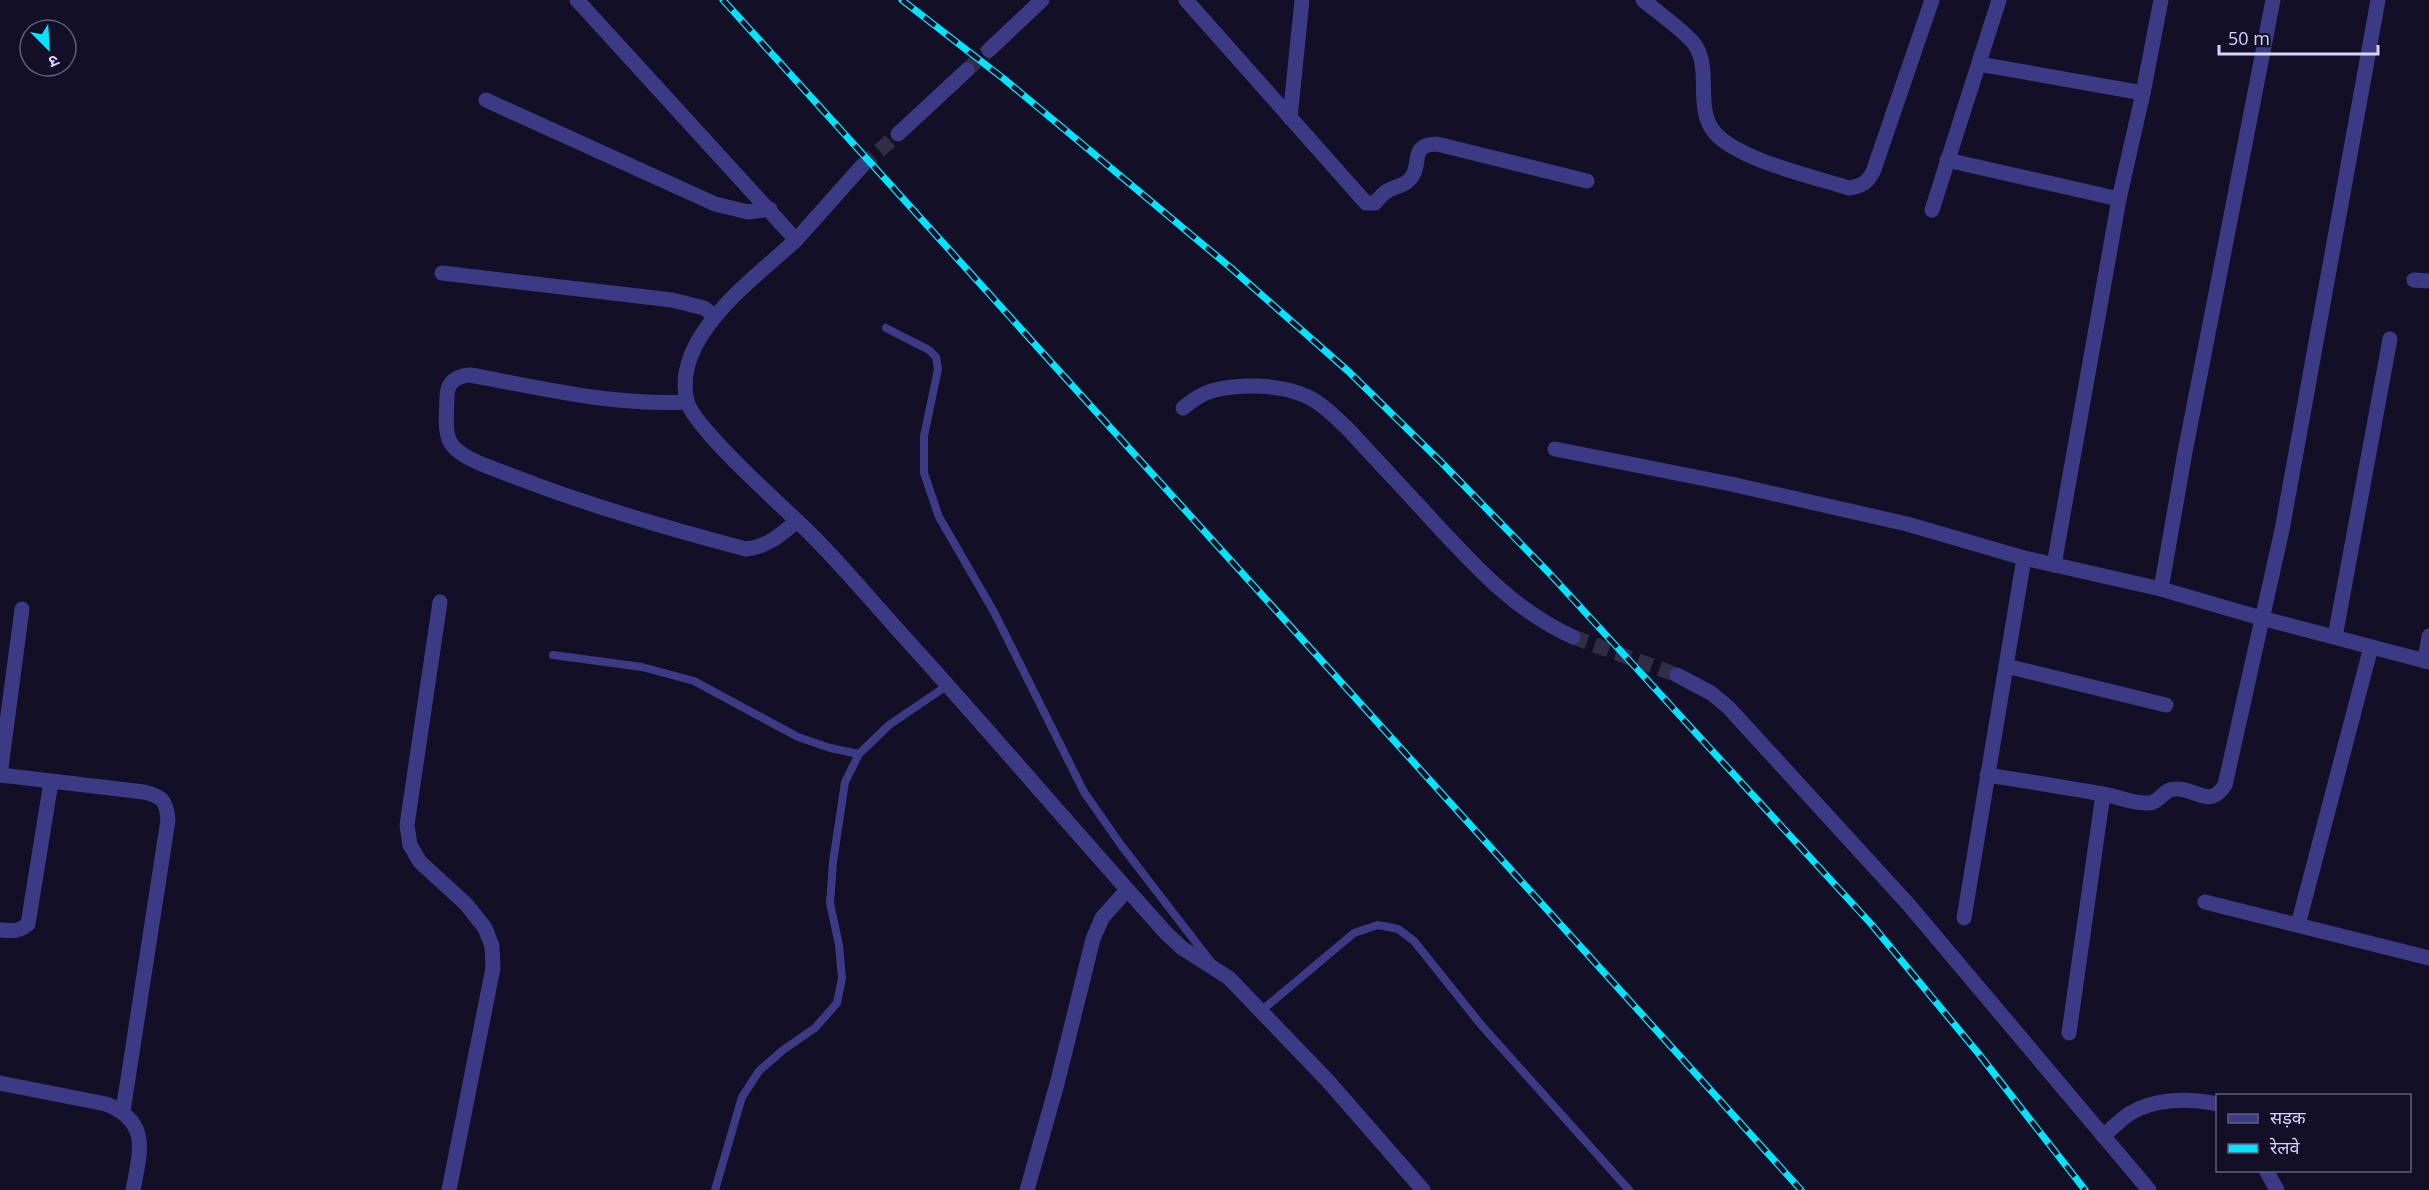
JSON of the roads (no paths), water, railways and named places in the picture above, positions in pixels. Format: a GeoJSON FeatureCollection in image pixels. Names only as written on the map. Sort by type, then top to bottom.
{"type":"FeatureCollection","features":[{"type":"Feature","properties":{"kind":"street"},"geometry":{"type":"LineString","coordinates":[[577,0],[783,225]]}},
{"type":"Feature","properties":{"kind":"street"},"geometry":{"type":"LineString","coordinates":[[989,50],[1041,0]]}},
{"type":"Feature","properties":{"kind":"street"},"geometry":{"type":"LineString","coordinates":[[1186,0],[1366,203],[1371,204],[1388,190],[1408,182],[1416,169],[1420,148],[1428,144],[1437,144],[1587,181]]}},
{"type":"Feature","properties":{"kind":"street"},"geometry":{"type":"LineString","coordinates":[[1290,118],[1302,0]]}},
{"type":"Feature","properties":{"kind":"street"},"geometry":{"type":"LineString","coordinates":[[1643,0],[1695,45],[1701,60],[1706,110],[1714,132],[1729,145],[1758,158],[1850,188],[1861,186],[1874,172],[1932,0]]}},
{"type":"Feature","properties":{"kind":"street"},"geometry":{"type":"LineString","coordinates":[[1932,210],[1999,0]]}},
{"type":"Feature","properties":{"kind":"street"},"geometry":{"type":"LineString","coordinates":[[2054,565],[2119,199],[2144,93],[2160,0]]}},
{"type":"Feature","properties":{"kind":"street"},"geometry":{"type":"LineString","coordinates":[[2161,589],[2189,429],[2272,0]]}},
{"type":"Feature","properties":{"kind":"street"},"geometry":{"type":"LineString","coordinates":[[1987,775],[2147,803],[2157,802],[2168,790],[2176,789],[2204,797],[2214,796],[2220,793],[2225,785],[2282,530],[2378,0]]}},
{"type":"Feature","properties":{"kind":"street"},"geometry":{"type":"LineString","coordinates":[[1979,64],[2144,93]]}},
{"type":"Feature","properties":{"kind":"street"},"geometry":{"type":"LineString","coordinates":[[898,134],[967,70]]}},
{"type":"Feature","properties":{"kind":"street"},"geometry":{"type":"LineString","coordinates":[[486,99],[715,204],[748,212],[783,225]]}},
{"type":"Feature","properties":{"kind":"street"},"geometry":{"type":"LineString","coordinates":[[1947,160],[2119,199]]}},
{"type":"Feature","properties":{"kind":"street"},"geometry":{"type":"LineString","coordinates":[[862,166],[783,225],[714,316],[693,348],[686,377],[687,402],[705,429],[797,521],[948,685],[1127,890],[1182,948],[1229,978],[1328,1081],[1423,1190]]}},
{"type":"Feature","properties":{"kind":"street"},"geometry":{"type":"LineString","coordinates":[[442,273],[672,300],[705,309],[714,316]]}},
{"type":"Feature","properties":{"kind":"street"},"geometry":{"type":"LineString","coordinates":[[2335,638],[2390,339]]}},
{"type":"Feature","properties":{"kind":"street"},"geometry":{"type":"LineString","coordinates":[[687,402],[648,404],[593,398],[470,375],[459,376],[451,381],[447,391],[448,431],[451,444],[459,452],[520,479],[635,519],[746,549],[760,548],[775,540],[797,521]]}},
{"type":"Feature","properties":{"kind":"street"},"geometry":{"type":"LineString","coordinates":[[1183,408],[1196,398],[1214,390],[1282,388],[1306,396],[1327,410],[1349,430],[1488,580],[1517,605],[1547,625],[1573,637]]}},
{"type":"Feature","properties":{"kind":"street"},"geometry":{"type":"LineString","coordinates":[[1555,449],[1731,484],[1896,522],[2024,558],[2161,589],[2261,618],[2427,661],[2429,636]]}},
{"type":"Feature","properties":{"kind":"street"},"geometry":{"type":"LineString","coordinates":[[1965,918],[2024,558]]}},
{"type":"Feature","properties":{"kind":"street"},"geometry":{"type":"LineString","coordinates":[[440,602],[407,825],[410,845],[420,862],[466,904],[484,928],[492,946],[493,968],[449,1190]]}},
{"type":"Feature","properties":{"kind":"street"},"geometry":{"type":"LineString","coordinates":[[22,609],[0,775],[144,792],[158,795],[167,806],[168,820],[123,1111]]}},
{"type":"Feature","properties":{"kind":"street"},"geometry":{"type":"LineString","coordinates":[[2298,925],[2371,647]]}},
{"type":"Feature","properties":{"kind":"street"},"geometry":{"type":"LineString","coordinates":[[2006,666],[2166,705]]}},
{"type":"Feature","properties":{"kind":"street"},"geometry":{"type":"LineString","coordinates":[[1677,675],[1711,693],[1736,716],[1909,905],[2149,1190]]}},
{"type":"Feature","properties":{"kind":"street"},"geometry":{"type":"LineString","coordinates":[[0,930],[22,929],[31,917],[51,782]]}},
{"type":"Feature","properties":{"kind":"street"},"geometry":{"type":"LineString","coordinates":[[2069,1033],[2103,794]]}},
{"type":"Feature","properties":{"kind":"street"},"geometry":{"type":"LineString","coordinates":[[1027,1190],[1057,1084],[1093,939],[1102,918],[1127,890]]}},
{"type":"Feature","properties":{"kind":"street"},"geometry":{"type":"LineString","coordinates":[[2205,902],[2429,957]]}},
{"type":"Feature","properties":{"kind":"street"},"geometry":{"type":"LineString","coordinates":[[0,1083],[106,1104],[123,1111],[133,1122],[139,1137],[133,1190]]}},
{"type":"Feature","properties":{"kind":"street"},"geometry":{"type":"LineString","coordinates":[[2103,1136],[2130,1114],[2157,1102],[2200,1100],[2216,1104]]}},
{"type":"Feature","properties":{"kind":"street"},"geometry":{"type":"LineString","coordinates":[[2267,1172],[2277,1190]]}},
{"type":"Feature","properties":{"kind":"lane"},"geometry":{"type":"LineString","coordinates":[[886,328],[929,350],[936,357],[938,369],[924,436],[924,473],[939,517],[994,612],[1084,792],[1120,845],[1215,967]]}},
{"type":"Feature","properties":{"kind":"lane"},"geometry":{"type":"LineString","coordinates":[[553,655],[642,667],[694,681],[798,736],[830,748],[859,754]]}},
{"type":"Feature","properties":{"kind":"lane"},"geometry":{"type":"LineString","coordinates":[[715,1190],[742,1097],[759,1071],[783,1050],[815,1028],[837,1004],[842,978],[839,945],[830,903],[833,862],[845,782],[859,754],[889,725],[948,685]]}},
{"type":"Feature","properties":{"kind":"lane"},"geometry":{"type":"LineString","coordinates":[[1261,1011],[1354,933],[1378,925],[1398,929],[1414,941],[1482,1026],[1629,1190]]}},
{"type":"Feature","properties":{"kind":"tunnel"},"geometry":{"type":"LineString","coordinates":[[967,70],[989,50]]}},
{"type":"Feature","properties":{"kind":"tunnel"},"geometry":{"type":"LineString","coordinates":[[862,166],[898,134]]}},
{"type":"Feature","properties":{"kind":"tunnel"},"geometry":{"type":"LineString","coordinates":[[1573,637],[1677,675]]}},
{"type":"Feature","properties":{"kind":"railway"},"geometry":{"type":"LineString","coordinates":[[723,0],[1801,1190]]}},
{"type":"Feature","properties":{"kind":"railway"},"geometry":{"type":"LineString","coordinates":[[902,0],[1004,79],[1231,268],[1348,371],[1442,463],[1549,573],[1872,925],[1978,1053],[2085,1190]]}}]}
